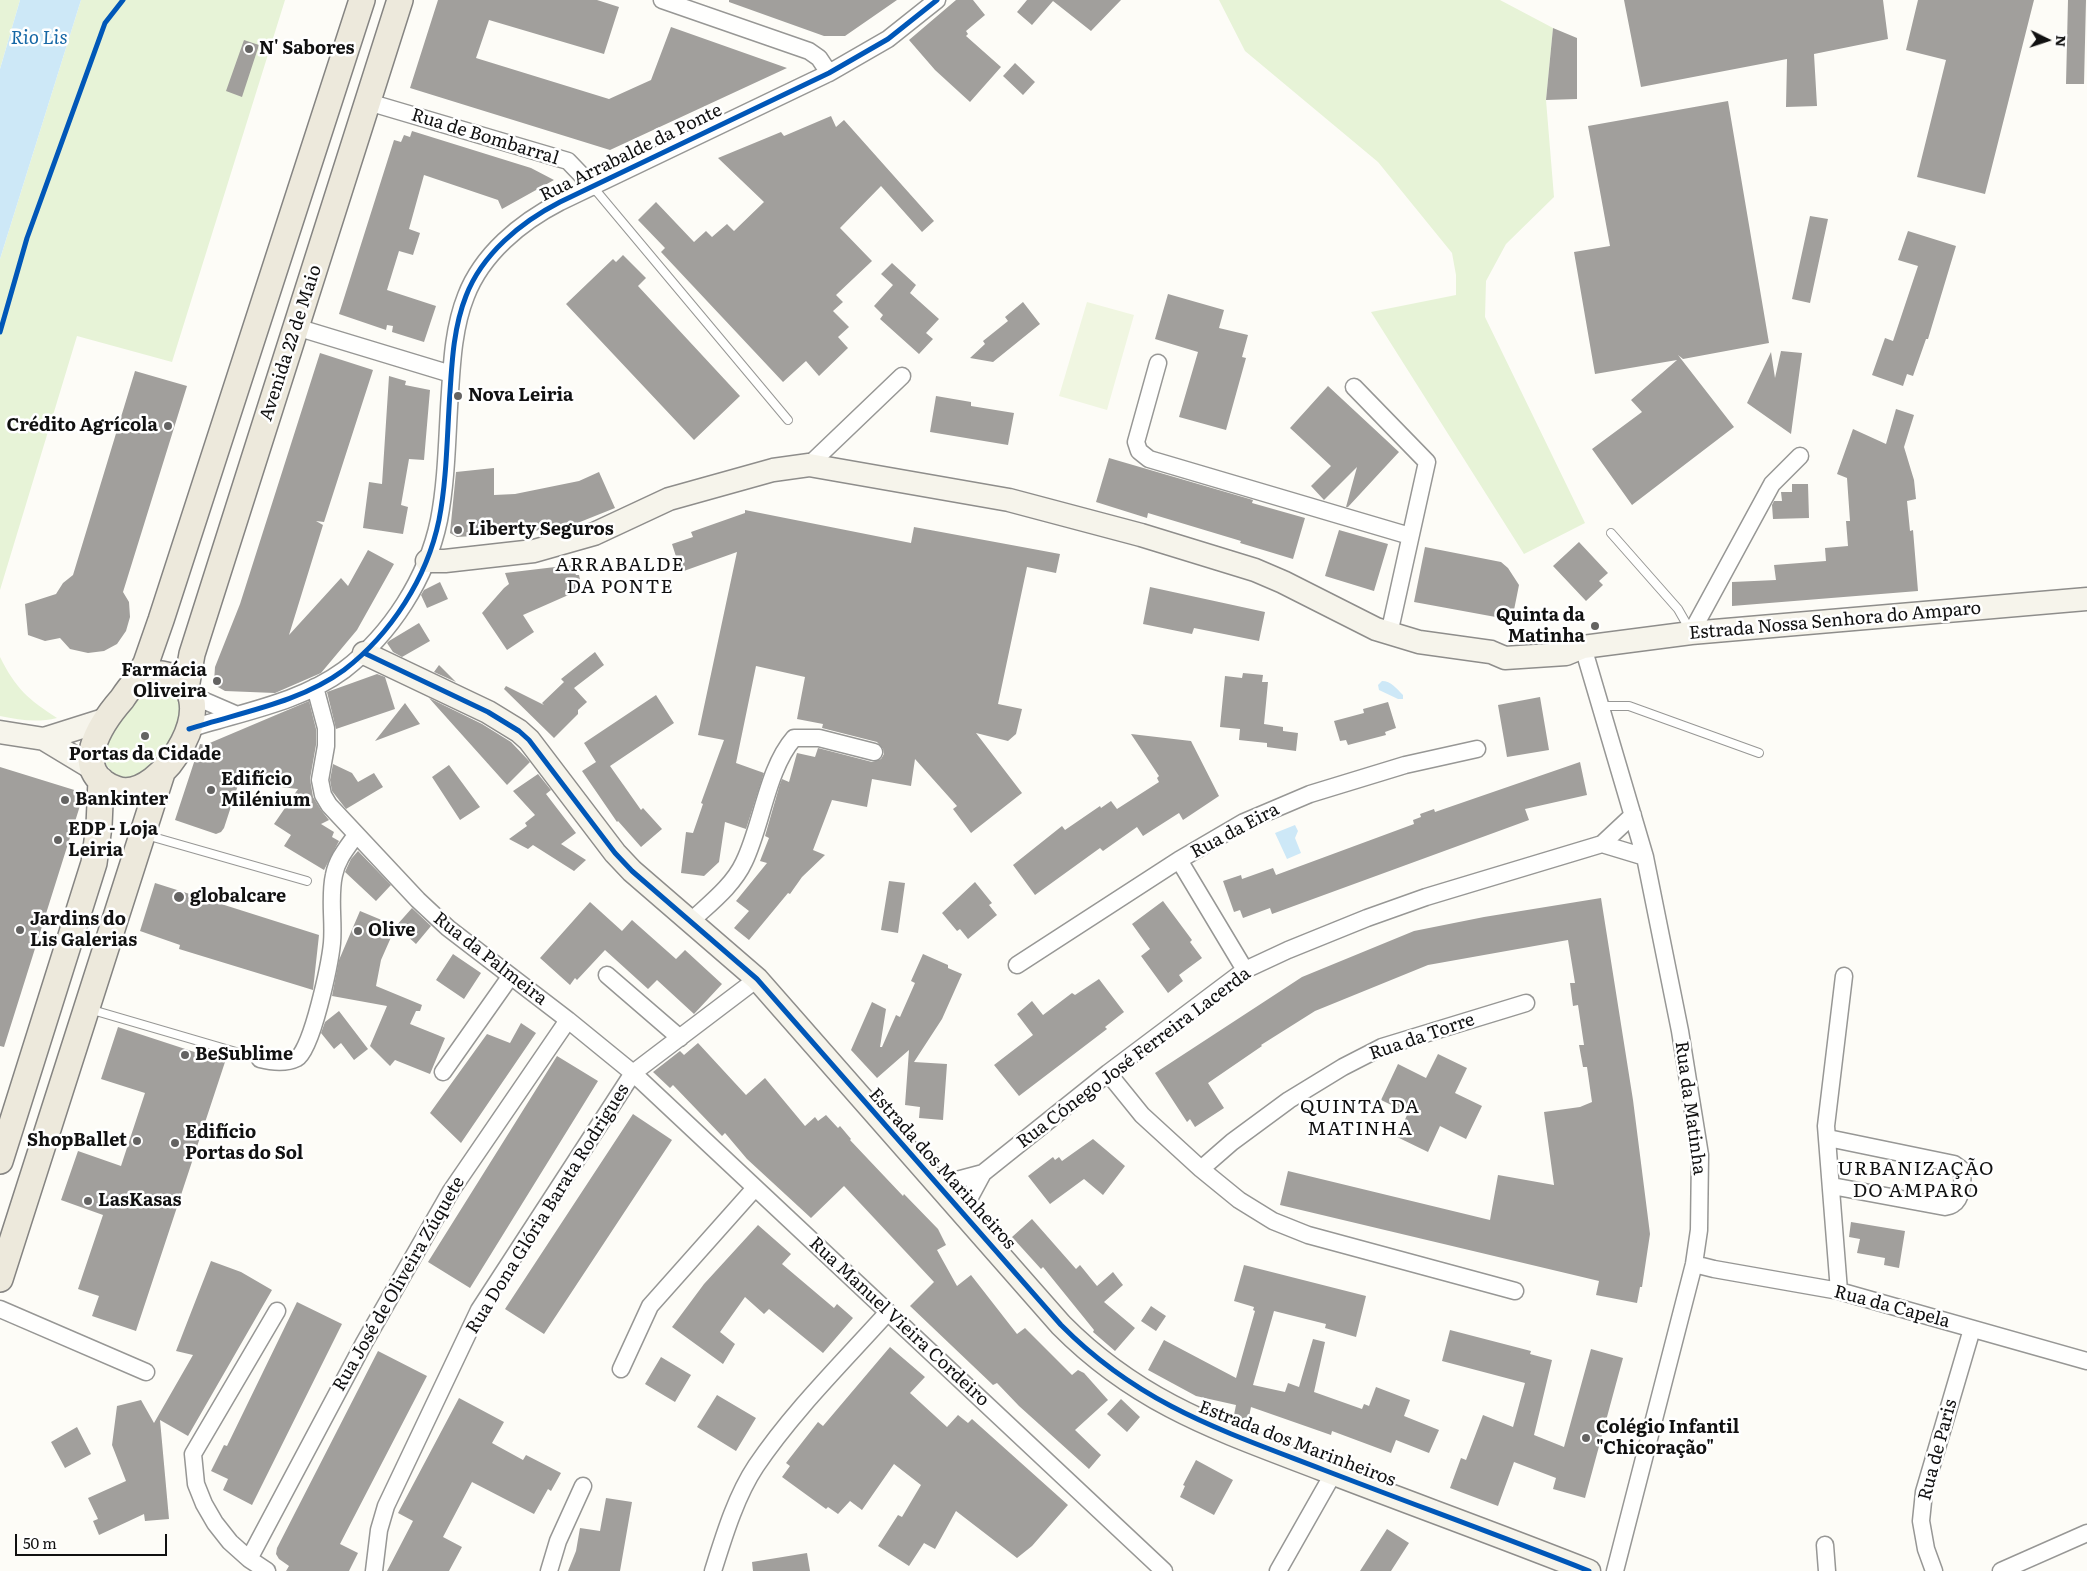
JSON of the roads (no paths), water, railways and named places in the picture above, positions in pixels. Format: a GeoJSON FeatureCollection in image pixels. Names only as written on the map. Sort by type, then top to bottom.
{"type":"FeatureCollection","features":[{"type":"Feature","properties":{"kind":"main road"},"geometry":{"type":"LineString","coordinates":[[0,1161],[94,863],[100,826],[94,739],[104,720],[137,680],[146,663],[362,0]]}},
{"type":"Feature","properties":{"kind":"main road","name":"Avenida 22 de Maio"},"geometry":{"type":"LineString","coordinates":[[189,692],[192,654],[400,0]]}},
{"type":"Feature","properties":{"kind":"main road","name":"Estrada Nossa Senhora do Amparo"},"geometry":{"type":"LineString","coordinates":[[427,561],[445,561],[534,551],[594,534],[669,499],[772,470],[810,465],[1009,500],[1141,535],[1254,570],[1283,582],[1365,625],[1389,634],[1419,642],[1491,652],[1504,647],[1566,643],[1583,647],[1691,633],[2087,600]]}},
{"type":"Feature","properties":{"kind":"main road","name":"Estrada dos Marinheiros"},"geometry":{"type":"LineString","coordinates":[[364,653],[480,708],[519,731],[540,752],[616,853],[632,871],[757,979],[1061,1325],[1098,1360],[1128,1382],[1174,1409],[1196,1419],[1333,1474],[1589,1571]]}},
{"type":"Feature","properties":{"kind":"main road"},"geometry":{"type":"LineString","coordinates":[[0,1279],[162,773],[189,729],[193,716],[189,692],[176,678],[162,674],[137,680]]}},
{"type":"Feature","properties":{"kind":"main road"},"geometry":{"type":"LineString","coordinates":[[0,732],[44,738],[104,720]]}},
{"type":"Feature","properties":{"kind":"main road"},"geometry":{"type":"LineString","coordinates":[[44,738],[97,774],[114,788],[128,791],[143,788],[162,773]]}},
{"type":"Feature","properties":{"kind":"street"},"geometry":{"type":"LineString","coordinates":[[662,0],[809,51],[819,58],[829,73]]}},
{"type":"Feature","properties":{"kind":"street","name":"Rua Arrabalde da Ponte"},"geometry":{"type":"LineString","coordinates":[[189,729],[234,714],[267,706],[315,687],[343,670],[364,653],[385,630],[402,606],[427,561],[439,519],[451,374],[459,317],[466,295],[489,257],[505,241],[540,212],[829,73],[888,39],[938,0]]}},
{"type":"Feature","properties":{"kind":"street","name":"Rua de Bombarral"},"geometry":{"type":"LineString","coordinates":[[368,102],[568,161],[578,174],[593,187]]}},
{"type":"Feature","properties":{"kind":"street"},"geometry":{"type":"LineString","coordinates":[[296,327],[451,374]]}},
{"type":"Feature","properties":{"kind":"street"},"geometry":{"type":"LineString","coordinates":[[1158,363],[1136,442],[1139,451],[1149,459],[1410,536]]}},
{"type":"Feature","properties":{"kind":"street"},"geometry":{"type":"LineString","coordinates":[[810,465],[902,376]]}},
{"type":"Feature","properties":{"kind":"street"},"geometry":{"type":"LineString","coordinates":[[1354,387],[1426,462],[1389,634]]}},
{"type":"Feature","properties":{"kind":"street"},"geometry":{"type":"LineString","coordinates":[[1691,633],[1772,484],[1800,456]]}},
{"type":"Feature","properties":{"kind":"street","name":"Rua da Matinha"},"geometry":{"type":"LineString","coordinates":[[1583,647],[1645,857],[1680,1032],[1697,1132],[1700,1190],[1699,1230],[1694,1264],[1615,1571]]}},
{"type":"Feature","properties":{"kind":"street","name":"Rua da Palmeira"},"geometry":{"type":"LineString","coordinates":[[315,687],[326,728],[326,746],[320,780],[323,795],[329,805],[356,836],[430,911],[633,1074]]}},
{"type":"Feature","properties":{"kind":"street"},"geometry":{"type":"LineString","coordinates":[[189,692],[234,714]]}},
{"type":"Feature","properties":{"kind":"street"},"geometry":{"type":"LineString","coordinates":[[690,922],[730,883],[744,864],[781,758],[786,747],[794,738],[819,738],[874,752]]}},
{"type":"Feature","properties":{"kind":"street","name":"Rua da Eira"},"geometry":{"type":"LineString","coordinates":[[1017,966],[1179,860],[1244,822],[1310,794],[1405,765],[1477,749]]}},
{"type":"Feature","properties":{"kind":"street","name":"Rua Cónego José Ferreira Lacerda"},"geometry":{"type":"LineString","coordinates":[[962,1212],[983,1173],[1108,1073],[1245,970],[1288,950],[1392,909],[1602,844],[1633,815]]}},
{"type":"Feature","properties":{"kind":"street"},"geometry":{"type":"LineString","coordinates":[[260,1059],[286,1062],[298,1058],[306,1047],[324,984],[332,943],[334,876],[339,859],[356,836]]}},
{"type":"Feature","properties":{"kind":"street"},"geometry":{"type":"LineString","coordinates":[[1602,844],[1645,857]]}},
{"type":"Feature","properties":{"kind":"street"},"geometry":{"type":"LineString","coordinates":[[1179,860],[1245,970]]}},
{"type":"Feature","properties":{"kind":"street"},"geometry":{"type":"LineString","coordinates":[[607,975],[680,1038]]}},
{"type":"Feature","properties":{"kind":"street"},"geometry":{"type":"LineString","coordinates":[[1839,1291],[1826,1126],[1844,976]]}},
{"type":"Feature","properties":{"kind":"street"},"geometry":{"type":"LineString","coordinates":[[444,1072],[510,977]]}},
{"type":"Feature","properties":{"kind":"street","name":"Rua Dona Glória Barata Rodrigues"},"geometry":{"type":"LineString","coordinates":[[374,1571],[378,1530],[386,1506],[479,1310],[633,1074],[757,979]]}},
{"type":"Feature","properties":{"kind":"street","name":"Rua da Torre"},"geometry":{"type":"LineString","coordinates":[[1201,1169],[1232,1142],[1289,1100],[1343,1066],[1382,1047],[1526,1003]]}},
{"type":"Feature","properties":{"kind":"street","name":"Rua José de Oliveira Zúquete"},"geometry":{"type":"LineString","coordinates":[[249,1559],[364,1342],[451,1191],[568,1020]]}},
{"type":"Feature","properties":{"kind":"street"},"geometry":{"type":"LineString","coordinates":[[1108,1073],[1142,1115],[1201,1169],[1239,1200],[1273,1221],[1308,1235],[1516,1291]]}},
{"type":"Feature","properties":{"kind":"street","name":"Rua Manuel Vieira Cordeiro"},"geometry":{"type":"LineString","coordinates":[[633,1074],[1164,1571]]}},
{"type":"Feature","properties":{"kind":"street"},"geometry":{"type":"LineString","coordinates":[[1828,1138],[1954,1164],[1962,1169],[1964,1176],[1958,1200],[1954,1204],[1945,1207],[1832,1186]]}},
{"type":"Feature","properties":{"kind":"street","name":"Rua Cónego José Ferreira Lacerda"},"geometry":{"type":"LineString","coordinates":[[938,1185],[983,1173]]}},
{"type":"Feature","properties":{"kind":"street"},"geometry":{"type":"LineString","coordinates":[[621,1369],[650,1306],[756,1188]]}},
{"type":"Feature","properties":{"kind":"street","name":"Rua da Capela"},"geometry":{"type":"LineString","coordinates":[[1694,1264],[1839,1291],[2087,1361]]}},
{"type":"Feature","properties":{"kind":"street"},"geometry":{"type":"LineString","coordinates":[[0,1309],[146,1372]]}},
{"type":"Feature","properties":{"kind":"street"},"geometry":{"type":"LineString","coordinates":[[267,1571],[249,1559],[230,1542],[215,1523],[204,1504],[196,1484],[193,1454],[276,1311]]}},
{"type":"Feature","properties":{"kind":"street"},"geometry":{"type":"LineString","coordinates":[[713,1571],[737,1504],[756,1466],[804,1406],[888,1312]]}},
{"type":"Feature","properties":{"kind":"street","name":"Rua de Paris"},"geometry":{"type":"LineString","coordinates":[[1934,1571],[1926,1549],[1921,1520],[1924,1492],[1972,1329]]}},
{"type":"Feature","properties":{"kind":"street"},"geometry":{"type":"LineString","coordinates":[[1278,1571],[1333,1474]]}},
{"type":"Feature","properties":{"kind":"street"},"geometry":{"type":"LineString","coordinates":[[549,1571],[558,1541],[583,1486]]}},
{"type":"Feature","properties":{"kind":"street"},"geometry":{"type":"LineString","coordinates":[[2001,1571],[2087,1533]]}},
{"type":"Feature","properties":{"kind":"street"},"geometry":{"type":"LineString","coordinates":[[1825,1545],[1827,1571]]}},
{"type":"Feature","properties":{"kind":"lane"},"geometry":{"type":"LineString","coordinates":[[593,187],[788,420]]}},
{"type":"Feature","properties":{"kind":"lane"},"geometry":{"type":"LineString","coordinates":[[1611,533],[1678,609],[1691,633]]}},
{"type":"Feature","properties":{"kind":"lane"},"geometry":{"type":"LineString","coordinates":[[1600,706],[1629,706],[1759,754]]}},
{"type":"Feature","properties":{"kind":"lane"},"geometry":{"type":"LineString","coordinates":[[142,834],[307,881]]}},
{"type":"Feature","properties":{"kind":"lane"},"geometry":{"type":"LineString","coordinates":[[87,1008],[260,1059]]}},
{"type":"Feature","properties":{"kind":"water","name":"Rio Lis"},"geometry":{"type":"Polygon","coordinates":[[[20,0],[81,0],[0,259],[0,69],[20,0]]]}},
{"type":"Feature","properties":{"kind":"water"},"geometry":{"type":"Polygon","coordinates":[[[1382,681],[1394,686],[1403,695],[1403,699],[1398,699],[1379,690],[1378,685],[1382,681]]]}},
{"type":"Feature","properties":{"kind":"water"},"geometry":{"type":"Polygon","coordinates":[[[1295,825],[1298,831],[1295,838],[1301,853],[1287,859],[1275,833],[1295,825]]]}},
{"type":"Feature","properties":{"kind":"place","name":"N' Sabores"},"geometry":{"type":"Point","coordinates":[249,49]}},
{"type":"Feature","properties":{"kind":"place","name":"Nova Leiria"},"geometry":{"type":"Point","coordinates":[458,396]}},
{"type":"Feature","properties":{"kind":"place","name":"Crédito Agrícola"},"geometry":{"type":"Point","coordinates":[168,426]}},
{"type":"Feature","properties":{"kind":"place","name":"Liberty Seguros"},"geometry":{"type":"Point","coordinates":[458,530]}},
{"type":"Feature","properties":{"kind":"place","name":"Quinta da Matinha"},"geometry":{"type":"Point","coordinates":[1595,626]}},
{"type":"Feature","properties":{"kind":"place","name":"Farmácia Oliveira"},"geometry":{"type":"Point","coordinates":[217,681]}},
{"type":"Feature","properties":{"kind":"place","name":"Portas da Cidade"},"geometry":{"type":"Point","coordinates":[145,736]}},
{"type":"Feature","properties":{"kind":"place","name":"Edifício Milénium"},"geometry":{"type":"Point","coordinates":[211,790]}},
{"type":"Feature","properties":{"kind":"place","name":"Bankinter"},"geometry":{"type":"Point","coordinates":[65,800]}},
{"type":"Feature","properties":{"kind":"place","name":"EDP - Loja Leiria"},"geometry":{"type":"Point","coordinates":[58,840]}},
{"type":"Feature","properties":{"kind":"place","name":"globalcare"},"geometry":{"type":"Point","coordinates":[179,897]}},
{"type":"Feature","properties":{"kind":"place","name":"Jardins do Lis Galerias"},"geometry":{"type":"Point","coordinates":[20,930]}},
{"type":"Feature","properties":{"kind":"place","name":"Olive"},"geometry":{"type":"Point","coordinates":[358,931]}},
{"type":"Feature","properties":{"kind":"place","name":"BeSublime"},"geometry":{"type":"Point","coordinates":[185,1055]}},
{"type":"Feature","properties":{"kind":"place","name":"ShopBallet"},"geometry":{"type":"Point","coordinates":[137,1141]}},
{"type":"Feature","properties":{"kind":"place","name":"Edifício Portas do Sol"},"geometry":{"type":"Point","coordinates":[175,1143]}},
{"type":"Feature","properties":{"kind":"place","name":"LasKasas"},"geometry":{"type":"Point","coordinates":[88,1201]}},
{"type":"Feature","properties":{"kind":"place","name":"Colégio Infantil \"Chicoração\""},"geometry":{"type":"Point","coordinates":[1586,1438]}},
{"type":"Feature","properties":{"kind":"district","name":"ARRABALDE DA PONTE"},"geometry":{"type":"Point","coordinates":[620,576]}},
{"type":"Feature","properties":{"kind":"district","name":"QUINTA DA MATINHA"},"geometry":{"type":"Point","coordinates":[1360,1118]}},
{"type":"Feature","properties":{"kind":"district","name":"URBANIZAÇÃO DO AMPARO"},"geometry":{"type":"Point","coordinates":[1916,1180]}}]}
